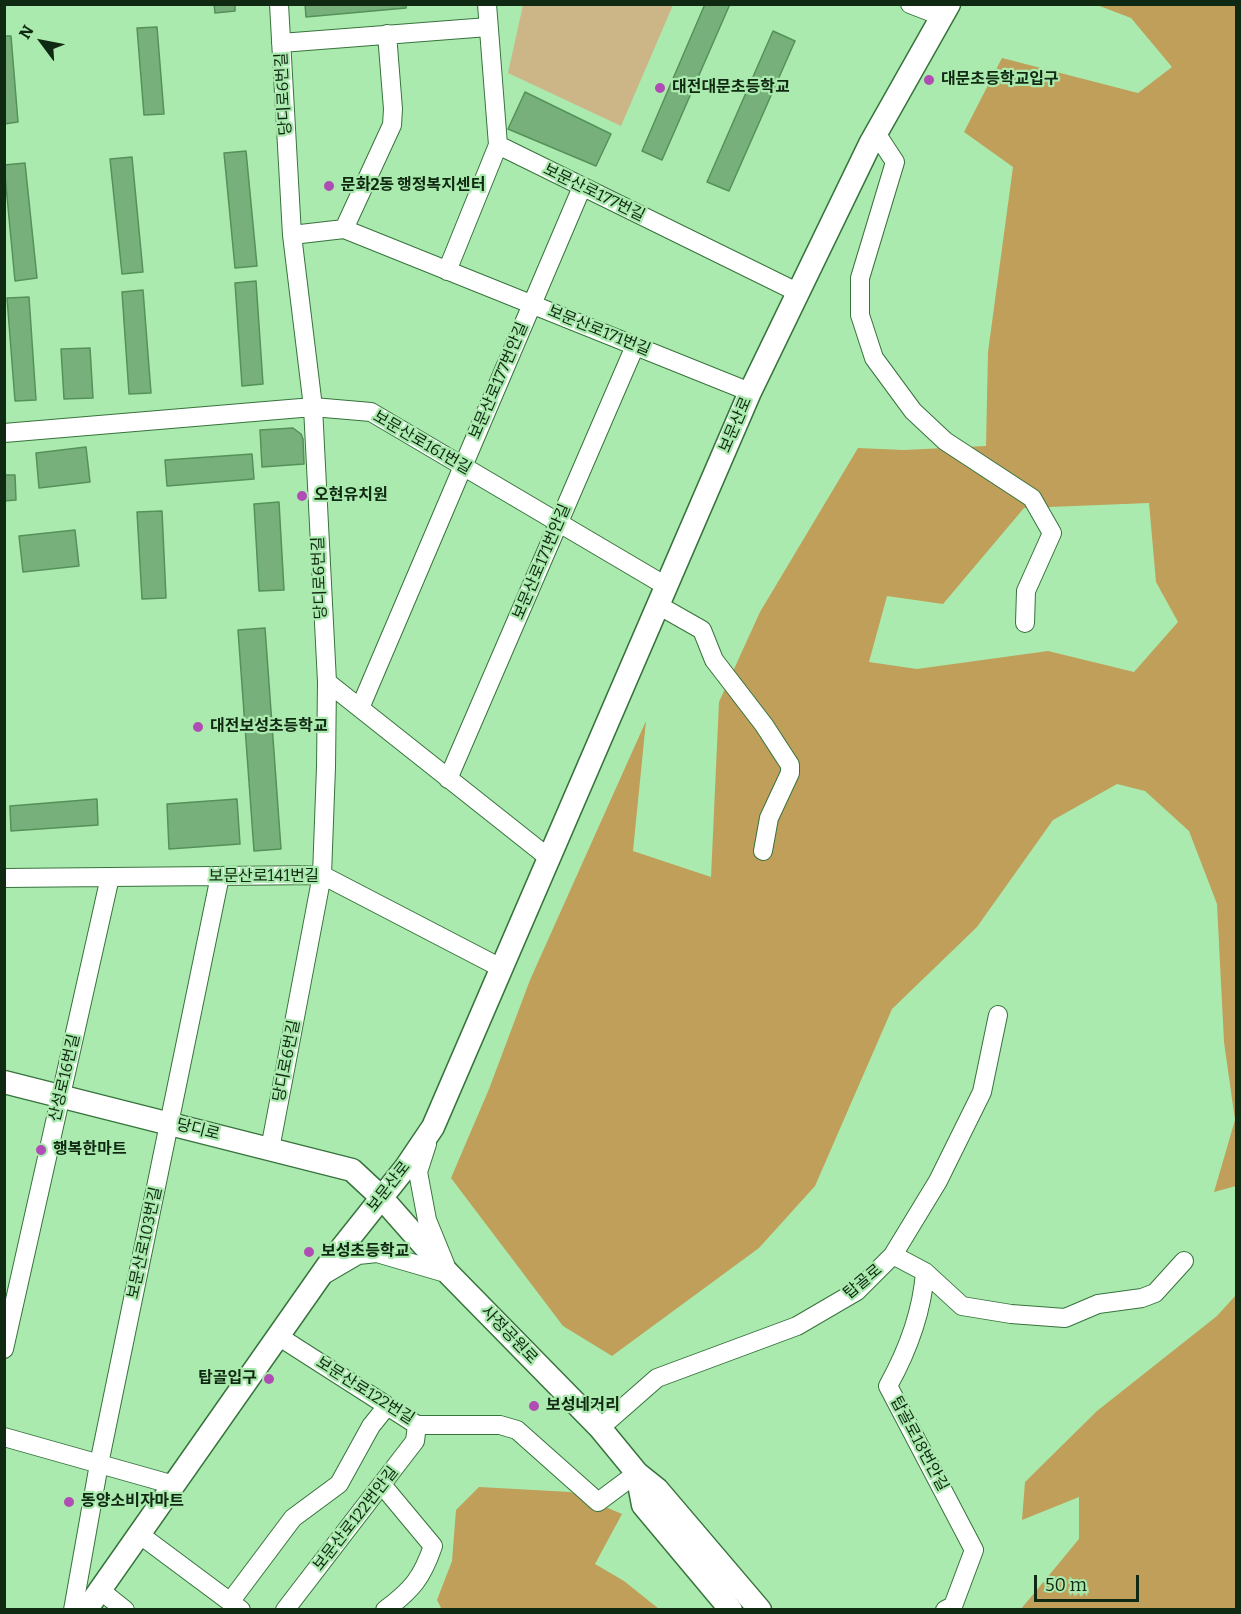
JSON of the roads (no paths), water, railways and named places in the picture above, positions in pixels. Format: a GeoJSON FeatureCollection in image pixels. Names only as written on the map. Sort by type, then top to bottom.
{"type":"FeatureCollection","features":[{"type":"Feature","properties":{"kind":"main road","name":"보문산로"},"geometry":{"type":"LineString","coordinates":[[86,1610],[318,1279],[406,1167],[433,1127],[750,392],[876,133],[945,10]]}},
{"type":"Feature","properties":{"kind":"main road","name":"당디로"},"geometry":{"type":"LineString","coordinates":[[4,1082],[352,1170],[381,1197]]}},
{"type":"Feature","properties":{"kind":"main road","name":"사정공원로"},"geometry":{"type":"LineString","coordinates":[[381,1197],[449,1274],[600,1428],[637,1473],[657,1489],[760,1610]]}},
{"type":"Feature","properties":{"kind":"main road","name":"사정공원로"},"geometry":{"type":"LineString","coordinates":[[637,1473],[643,1505],[731,1610]]}},
{"type":"Feature","properties":{"kind":"street","name":"당디로6번길"},"geometry":{"type":"LineString","coordinates":[[270,1149],[322,875],[327,682],[313,407],[292,235],[279,4]]}},
{"type":"Feature","properties":{"kind":"street"},"geometry":{"type":"LineString","coordinates":[[447,271],[498,146],[487,4]]}},
{"type":"Feature","properties":{"kind":"street"},"geometry":{"type":"LineString","coordinates":[[910,4],[945,10]]}},
{"type":"Feature","properties":{"kind":"street"},"geometry":{"type":"LineString","coordinates":[[281,43],[488,27]]}},
{"type":"Feature","properties":{"kind":"street"},"geometry":{"type":"LineString","coordinates":[[344,229],[392,125],[393,109],[387,34]]}},
{"type":"Feature","properties":{"kind":"street"},"geometry":{"type":"LineString","coordinates":[[876,133],[895,162],[860,278],[860,315],[874,358],[914,411],[945,441],[1032,498],[1050,525],[1052,533],[1026,591],[1024,623]]}},
{"type":"Feature","properties":{"kind":"street","name":"보문산로177번길"},"geometry":{"type":"LineString","coordinates":[[498,146],[797,292]]}},
{"type":"Feature","properties":{"kind":"street","name":"보문산로177번안길"},"geometry":{"type":"LineString","coordinates":[[360,708],[582,187]]}},
{"type":"Feature","properties":{"kind":"street","name":"보문산로171번길"},"geometry":{"type":"LineString","coordinates":[[292,235],[344,229],[750,392]]}},
{"type":"Feature","properties":{"kind":"street","name":"보문산로171번안길"},"geometry":{"type":"LineString","coordinates":[[448,779],[634,346]]}},
{"type":"Feature","properties":{"kind":"street","name":"보문산로161번길"},"geometry":{"type":"LineString","coordinates":[[4,433],[313,407],[371,412],[559,522],[662,596],[702,630],[714,660],[764,725],[790,765],[790,772],[769,818],[763,851]]}},
{"type":"Feature","properties":{"kind":"street"},"geometry":{"type":"LineString","coordinates":[[327,682],[549,858]]}},
{"type":"Feature","properties":{"kind":"street","name":"보문산로141번길"},"geometry":{"type":"LineString","coordinates":[[4,878],[322,875],[501,968]]}},
{"type":"Feature","properties":{"kind":"street","name":"보문산로103번길"},"geometry":{"type":"LineString","coordinates":[[72,1610],[99,1464],[220,876]]}},
{"type":"Feature","properties":{"kind":"street","name":"산성로16번길"},"geometry":{"type":"LineString","coordinates":[[4,1349],[110,877]]}},
{"type":"Feature","properties":{"kind":"street","name":"탑골로"},"geometry":{"type":"LineString","coordinates":[[600,1428],[657,1378],[797,1326],[857,1291],[893,1255],[938,1181],[982,1092],[998,1015]]}},
{"type":"Feature","properties":{"kind":"street"},"geometry":{"type":"LineString","coordinates":[[433,1127],[418,1172],[427,1220],[449,1274]]}},
{"type":"Feature","properties":{"kind":"street"},"geometry":{"type":"LineString","coordinates":[[318,1279],[358,1255],[377,1253],[449,1274]]}},
{"type":"Feature","properties":{"kind":"street"},"geometry":{"type":"LineString","coordinates":[[893,1255],[925,1272],[962,1306],[1011,1314],[1065,1318],[1098,1304],[1142,1298],[1155,1293],[1184,1261]]}},
{"type":"Feature","properties":{"kind":"street","name":"탑골로18번안길"},"geometry":{"type":"LineString","coordinates":[[925,1272],[923,1303],[902,1360],[888,1386],[974,1550],[953,1606],[945,1610]]}},
{"type":"Feature","properties":{"kind":"street","name":"보문산로122번길"},"geometry":{"type":"LineString","coordinates":[[278,1336],[417,1425],[500,1425],[517,1430],[598,1502],[637,1473]]}},
{"type":"Feature","properties":{"kind":"street"},"geometry":{"type":"LineString","coordinates":[[139,1533],[235,1606],[293,1518],[339,1484],[371,1425],[387,1406]]}},
{"type":"Feature","properties":{"kind":"street","name":"보문산로122번안길"},"geometry":{"type":"LineString","coordinates":[[285,1610],[416,1441],[417,1425]]}},
{"type":"Feature","properties":{"kind":"street"},"geometry":{"type":"LineString","coordinates":[[4,1437],[174,1485]]}},
{"type":"Feature","properties":{"kind":"street"},"geometry":{"type":"LineString","coordinates":[[383,1486],[433,1546],[423,1573],[406,1604],[385,1610]]}},
{"type":"Feature","properties":{"kind":"street"},"geometry":{"type":"LineString","coordinates":[[100,1590],[125,1610]]}},
{"type":"Feature","properties":{"kind":"place","name":"대문초등학교입구"},"geometry":{"type":"Point","coordinates":[929,80]}},
{"type":"Feature","properties":{"kind":"place","name":"대전대문초등학교"},"geometry":{"type":"Point","coordinates":[660,88]}},
{"type":"Feature","properties":{"kind":"place","name":"문화2동 행정복지센터"},"geometry":{"type":"Point","coordinates":[329,186]}},
{"type":"Feature","properties":{"kind":"place","name":"오현유치원"},"geometry":{"type":"Point","coordinates":[302,496]}},
{"type":"Feature","properties":{"kind":"place","name":"대전보성초등학교"},"geometry":{"type":"Point","coordinates":[198,727]}},
{"type":"Feature","properties":{"kind":"place","name":"행복한마트"},"geometry":{"type":"Point","coordinates":[41,1150]}},
{"type":"Feature","properties":{"kind":"place","name":"보성초등학교"},"geometry":{"type":"Point","coordinates":[309,1252]}},
{"type":"Feature","properties":{"kind":"place","name":"탑골입구"},"geometry":{"type":"Point","coordinates":[269,1379]}},
{"type":"Feature","properties":{"kind":"place","name":"보성네거리"},"geometry":{"type":"Point","coordinates":[534,1406]}},
{"type":"Feature","properties":{"kind":"place","name":"동양소비자마트"},"geometry":{"type":"Point","coordinates":[69,1502]}}]}
